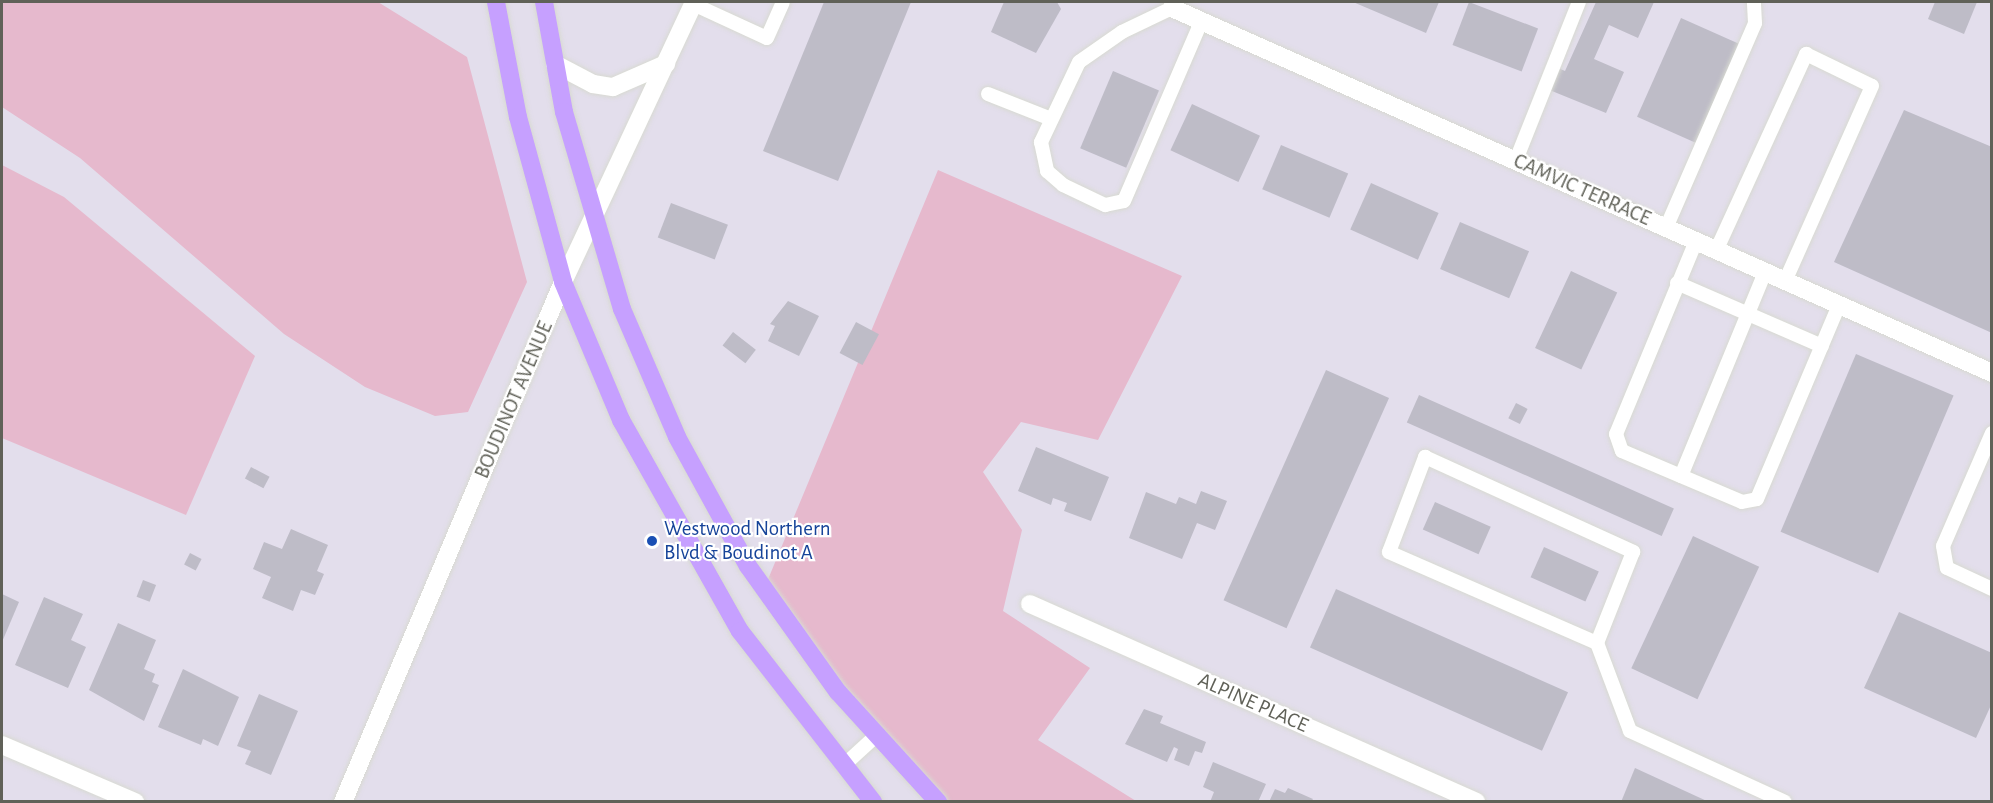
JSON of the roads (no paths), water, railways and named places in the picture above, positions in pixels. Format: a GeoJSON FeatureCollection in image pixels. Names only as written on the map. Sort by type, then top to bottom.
{"type":"FeatureCollection","features":[{"type":"Feature","properties":{"kind":"main road"},"geometry":{"type":"LineString","coordinates":[[496,2],[518,117],[563,282],[621,420],[681,533],[740,631],[843,766],[873,801]]}},
{"type":"Feature","properties":{"kind":"main road"},"geometry":{"type":"LineString","coordinates":[[544,2],[555,64],[622,309],[693,467],[748,566],[838,692],[938,801]]}},
{"type":"Feature","properties":{"kind":"street","name":"BOUDINOT AVENUE"},"geometry":{"type":"LineString","coordinates":[[343,801],[563,282],[693,3]]}},
{"type":"Feature","properties":{"kind":"street","name":"CAMVIC TERRACE"},"geometry":{"type":"LineString","coordinates":[[1172,8],[1992,373]]}},
{"type":"Feature","properties":{"kind":"street"},"geometry":{"type":"LineString","coordinates":[[555,64],[593,84],[613,87],[666,64]]}},
{"type":"Feature","properties":{"kind":"street","name":"ALPINE PLACE"},"geometry":{"type":"LineString","coordinates":[[1030,604],[1476,801]]}},
{"type":"Feature","properties":{"kind":"street"},"geometry":{"type":"LineString","coordinates":[[2,745],[135,801]]}},
{"type":"Feature","properties":{"kind":"lane"},"geometry":{"type":"LineString","coordinates":[[693,3],[767,38],[783,2]]}},
{"type":"Feature","properties":{"kind":"lane"},"geometry":{"type":"LineString","coordinates":[[1516,160],[1579,2]]}},
{"type":"Feature","properties":{"kind":"lane"},"geometry":{"type":"LineString","coordinates":[[1666,228],[1755,23],[1754,2]]}},
{"type":"Feature","properties":{"kind":"lane"},"geometry":{"type":"LineString","coordinates":[[1172,8],[1093,49],[1079,62],[1041,142],[1047,171],[1063,185],[1105,205],[1124,201],[1202,21]]}},
{"type":"Feature","properties":{"kind":"lane"},"geometry":{"type":"LineString","coordinates":[[1716,251],[1806,54],[1872,86],[1785,281]]}},
{"type":"Feature","properties":{"kind":"lane"},"geometry":{"type":"LineString","coordinates":[[988,94],[1051,119]]}},
{"type":"Feature","properties":{"kind":"lane"},"geometry":{"type":"LineString","coordinates":[[1696,241],[1616,434],[1622,452],[1742,502],[1757,499],[1839,305]]}},
{"type":"Feature","properties":{"kind":"lane"},"geometry":{"type":"LineString","coordinates":[[1681,476],[1766,272]]}},
{"type":"Feature","properties":{"kind":"lane"},"geometry":{"type":"LineString","coordinates":[[1677,283],[1822,346]]}},
{"type":"Feature","properties":{"kind":"lane"},"geometry":{"type":"LineString","coordinates":[[1992,432],[1943,546],[1947,568],[1992,589]]}},
{"type":"Feature","properties":{"kind":"lane"},"geometry":{"type":"LineString","coordinates":[[1597,643],[1389,552],[1425,458],[1633,552],[1597,643],[1630,730],[1785,801]]}},
{"type":"Feature","properties":{"kind":"lane"},"geometry":{"type":"LineString","coordinates":[[843,766],[877,735]]}},
{"type":"Feature","properties":{"kind":"place","name":"Westwood Northern Blvd & Boudinot A"},"geometry":{"type":"Point","coordinates":[652,541]}}]}
